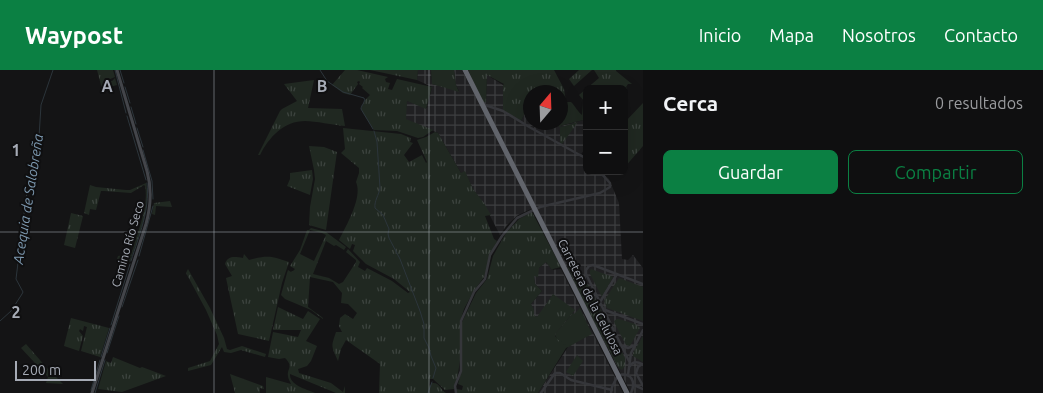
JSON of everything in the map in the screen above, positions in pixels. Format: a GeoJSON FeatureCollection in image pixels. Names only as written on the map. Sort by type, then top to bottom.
{"type":"FeatureCollection","features":[{"type":"Feature","properties":{"kind":"highway","name":"Carretera de la Celulosa"},"geometry":{"type":"LineString","coordinates":[[465,70],[618,375],[629,393]]}},
{"type":"Feature","properties":{"kind":"street","name":"Camino Río Seco"},"geometry":{"type":"LineString","coordinates":[[92,393],[146,224],[150,202],[151,188],[147,171],[117,70]]}},
{"type":"Feature","properties":{"kind":"street"},"geometry":{"type":"LineString","coordinates":[[482,104],[503,112],[583,157]]}},
{"type":"Feature","properties":{"kind":"street"},"geometry":{"type":"LineString","coordinates":[[456,393],[455,386],[461,370],[461,321],[474,292],[484,279],[490,255],[502,236],[517,218],[535,209],[600,193],[610,187],[610,183],[603,175]]}},
{"type":"Feature","properties":{"kind":"street"},"geometry":{"type":"LineString","coordinates":[[629,361],[586,274],[586,270],[587,267],[593,265],[643,284]]}},
{"type":"Feature","properties":{"kind":"street"},"geometry":{"type":"LineString","coordinates":[[600,302],[617,274]]}},
{"type":"Feature","properties":{"kind":"street"},"geometry":{"type":"LineString","coordinates":[[605,310],[643,324]]}},
{"type":"Feature","properties":{"kind":"street"},"geometry":{"type":"LineString","coordinates":[[610,322],[614,316],[618,315]]}},
{"type":"Feature","properties":{"kind":"street"},"geometry":{"type":"LineString","coordinates":[[628,376],[629,361],[634,345],[643,330]]}},
{"type":"Feature","properties":{"kind":"street"},"geometry":{"type":"LineString","coordinates":[[623,346],[628,348],[634,345]]}},
{"type":"Feature","properties":{"kind":"street"},"geometry":{"type":"LineString","coordinates":[[629,367],[631,363],[643,364]]}},
{"type":"Feature","properties":{"kind":"street"},"geometry":{"type":"LineString","coordinates":[[643,364],[638,367],[636,373],[643,388]]}},
{"type":"Feature","properties":{"kind":"street"},"geometry":{"type":"LineString","coordinates":[[541,393],[555,373],[560,373],[572,380],[611,391],[618,375],[623,374],[631,378],[634,385],[643,388]]}},
{"type":"Feature","properties":{"kind":"street"},"geometry":{"type":"LineString","coordinates":[[629,393],[634,385]]}},
{"type":"Feature","properties":{"kind":"shaded area"},"geometry":{"type":"Polygon","coordinates":[[[418,70],[431,70],[432,84],[459,91],[456,85],[454,70],[462,70],[476,97],[486,102],[487,75],[503,85],[503,110],[521,121],[523,117],[523,130],[568,130],[568,124],[583,120],[583,152],[581,154],[583,155],[583,175],[604,175],[609,179],[619,203],[622,259],[628,260],[633,255],[643,268],[643,393],[631,393],[563,262],[531,209],[518,215],[500,235],[465,172],[461,173],[438,133],[405,119],[407,101],[427,108],[432,87],[417,80],[418,70]]]}},
{"type":"Feature","properties":{"kind":"shaded area"},"geometry":{"type":"Polygon","coordinates":[[[546,262],[552,270],[561,269],[623,393],[538,393],[568,347],[534,315],[532,308],[531,304],[542,291],[535,284],[534,276],[546,262]]]}},
{"type":"Feature","properties":{"kind":"green space"},"geometry":{"type":"Polygon","coordinates":[[[97,70],[113,70],[115,77],[110,79],[110,81],[115,78],[117,85],[102,89],[97,70]]]}},
{"type":"Feature","properties":{"kind":"green space"},"geometry":{"type":"Polygon","coordinates":[[[345,70],[357,70],[388,77],[385,79],[386,82],[390,83],[388,89],[392,90],[397,79],[432,87],[426,109],[407,101],[406,119],[433,130],[418,138],[397,131],[374,130],[361,108],[370,95],[362,88],[359,84],[360,82],[357,82],[358,84],[350,95],[343,93],[332,85],[345,70]]]}},
{"type":"Feature","properties":{"kind":"green space"},"geometry":{"type":"Polygon","coordinates":[[[370,70],[418,70],[417,80],[370,70]]]}},
{"type":"Feature","properties":{"kind":"green space"},"geometry":{"type":"Polygon","coordinates":[[[431,70],[454,70],[459,92],[432,84],[431,70]]]}},
{"type":"Feature","properties":{"kind":"green space"},"geometry":{"type":"Polygon","coordinates":[[[468,70],[554,70],[562,85],[523,85],[523,117],[521,121],[503,110],[504,84],[487,75],[486,102],[483,102],[468,70]]]}},
{"type":"Feature","properties":{"kind":"green space"},"geometry":{"type":"Polygon","coordinates":[[[579,70],[592,70],[574,86],[569,79],[579,70]]]}},
{"type":"Feature","properties":{"kind":"green space"},"geometry":{"type":"Polygon","coordinates":[[[594,70],[616,70],[632,84],[591,85],[599,78],[594,70]]]}},
{"type":"Feature","properties":{"kind":"green space"},"geometry":{"type":"Polygon","coordinates":[[[314,80],[308,108],[342,109],[345,126],[309,121],[290,124],[278,131],[260,155],[258,155],[280,111],[297,101],[284,84],[314,80]]]}},
{"type":"Feature","properties":{"kind":"green space"},"geometry":{"type":"Polygon","coordinates":[[[583,92],[583,100],[579,95],[583,92]]]}},
{"type":"Feature","properties":{"kind":"green space"},"geometry":{"type":"Polygon","coordinates":[[[568,102],[571,102],[582,115],[583,104],[583,120],[568,124],[568,102]]]}},
{"type":"Feature","properties":{"kind":"green space"},"geometry":{"type":"Polygon","coordinates":[[[643,103],[643,146],[628,163],[628,130],[628,119],[643,103]]]}},
{"type":"Feature","properties":{"kind":"green space"},"geometry":{"type":"Polygon","coordinates":[[[578,122],[562,144],[560,143],[560,130],[568,130],[568,125],[578,122]]]}},
{"type":"Feature","properties":{"kind":"green space"},"geometry":{"type":"Polygon","coordinates":[[[343,128],[401,134],[411,138],[410,142],[413,143],[404,155],[409,162],[422,155],[426,163],[417,140],[435,132],[438,133],[461,173],[465,171],[473,189],[491,215],[485,216],[494,239],[497,241],[484,277],[473,292],[460,322],[460,360],[454,389],[445,390],[433,379],[430,379],[430,386],[432,383],[435,383],[446,393],[379,393],[380,364],[346,340],[338,361],[333,344],[336,332],[342,332],[339,326],[340,318],[345,314],[353,319],[357,313],[348,304],[341,303],[342,293],[333,282],[310,277],[308,307],[323,319],[311,310],[285,299],[281,295],[288,270],[291,272],[295,269],[290,266],[300,250],[307,230],[311,228],[326,232],[346,247],[344,250],[326,241],[313,274],[329,278],[339,284],[343,282],[356,262],[346,252],[348,249],[360,262],[358,267],[365,271],[367,268],[392,281],[408,293],[410,292],[394,279],[366,264],[353,251],[355,245],[352,244],[350,249],[339,240],[356,203],[358,188],[356,182],[359,173],[359,168],[341,153],[345,149],[343,128]],[[310,230],[300,254],[314,261],[326,235],[310,230]]]}},
{"type":"Feature","properties":{"kind":"green space"},"geometry":{"type":"Polygon","coordinates":[[[309,146],[324,147],[337,152],[326,230],[309,225],[315,179],[309,146]]]}},
{"type":"Feature","properties":{"kind":"green space"},"geometry":{"type":"Polygon","coordinates":[[[312,170],[313,179],[310,195],[287,186],[290,173],[312,170]]]}},
{"type":"Feature","properties":{"kind":"green space"},"geometry":{"type":"Polygon","coordinates":[[[146,183],[147,203],[145,213],[130,262],[117,259],[118,256],[130,254],[133,249],[146,202],[145,186],[131,193],[101,191],[96,210],[90,209],[89,215],[84,213],[90,185],[130,190],[146,183]]]}},
{"type":"Feature","properties":{"kind":"green space"},"geometry":{"type":"Polygon","coordinates":[[[170,201],[172,207],[156,206],[155,215],[152,214],[154,203],[170,201]]]}},
{"type":"Feature","properties":{"kind":"green space"},"geometry":{"type":"Polygon","coordinates":[[[532,212],[561,267],[552,270],[546,262],[539,268],[538,277],[534,276],[535,284],[542,291],[531,304],[534,315],[537,317],[553,294],[575,310],[555,334],[559,340],[572,345],[566,348],[538,393],[457,393],[456,389],[462,390],[463,386],[458,384],[462,370],[462,322],[476,293],[487,279],[493,256],[506,233],[519,219],[532,212]]]}},
{"type":"Feature","properties":{"kind":"green space"},"geometry":{"type":"Polygon","coordinates":[[[71,213],[83,216],[75,248],[64,245],[71,213]]]}},
{"type":"Feature","properties":{"kind":"green space"},"geometry":{"type":"Polygon","coordinates":[[[244,254],[249,260],[269,257],[289,262],[282,283],[269,341],[238,334],[226,278],[232,276],[225,264],[230,258],[243,258],[244,254]]]}},
{"type":"Feature","properties":{"kind":"green space"},"geometry":{"type":"Polygon","coordinates":[[[576,262],[625,358],[625,366],[622,370],[618,367],[568,268],[567,263],[576,262]]]}},
{"type":"Feature","properties":{"kind":"green space"},"geometry":{"type":"Polygon","coordinates":[[[188,269],[210,308],[227,349],[230,350],[242,346],[266,354],[265,357],[241,350],[231,353],[224,352],[222,347],[211,365],[188,371],[188,368],[210,361],[219,344],[206,310],[186,273],[188,269]]]}},
{"type":"Feature","properties":{"kind":"green space"},"geometry":{"type":"Polygon","coordinates":[[[591,269],[613,277],[602,297],[590,274],[591,269]]]}},
{"type":"Feature","properties":{"kind":"green space"},"geometry":{"type":"Polygon","coordinates":[[[619,278],[643,287],[643,321],[607,308],[604,301],[619,278]]]}},
{"type":"Feature","properties":{"kind":"green space"},"geometry":{"type":"Polygon","coordinates":[[[278,307],[303,319],[308,311],[320,319],[306,341],[317,346],[311,361],[307,366],[298,369],[299,373],[331,383],[343,392],[345,386],[345,393],[336,393],[290,374],[290,378],[295,384],[315,393],[266,393],[266,377],[291,384],[288,377],[290,366],[288,361],[285,358],[268,357],[273,332],[298,337],[301,330],[273,330],[278,307]]]}},
{"type":"Feature","properties":{"kind":"green space"},"geometry":{"type":"Polygon","coordinates":[[[580,308],[592,334],[568,347],[557,339],[555,334],[573,313],[580,308]]]}},
{"type":"Feature","properties":{"kind":"green space"},"geometry":{"type":"Polygon","coordinates":[[[71,318],[109,328],[100,357],[81,351],[87,327],[84,326],[83,331],[80,329],[79,331],[83,336],[79,351],[64,346],[71,318]]]}},
{"type":"Feature","properties":{"kind":"green space"},"geometry":{"type":"Polygon","coordinates":[[[617,319],[635,324],[640,328],[630,346],[626,345],[615,324],[614,321],[617,319]]]}},
{"type":"Feature","properties":{"kind":"green space"},"geometry":{"type":"Polygon","coordinates":[[[643,336],[643,362],[633,356],[633,353],[643,336]]]}},
{"type":"Feature","properties":{"kind":"green space"},"geometry":{"type":"Polygon","coordinates":[[[26,344],[63,384],[46,383],[48,377],[21,348],[26,344]]]}},
{"type":"Feature","properties":{"kind":"green space"},"geometry":{"type":"Polygon","coordinates":[[[577,355],[583,361],[573,376],[566,372],[577,355]]]}},
{"type":"Feature","properties":{"kind":"green space"},"geometry":{"type":"Polygon","coordinates":[[[113,357],[166,376],[122,392],[98,389],[106,361],[111,363],[113,357]]]}},
{"type":"Feature","properties":{"kind":"green space"},"geometry":{"type":"Polygon","coordinates":[[[230,374],[263,386],[264,389],[260,388],[260,393],[235,393],[230,374]]]}},
{"type":"Feature","properties":{"kind":"waterway","name":"Acequia de Salobreña"},"geometry":{"type":"LineString","coordinates":[[0,321],[11,311],[23,292],[16,279],[26,198],[39,137],[41,105],[53,70]]}},
{"type":"Feature","properties":{"kind":"waterway"},"geometry":{"type":"LineString","coordinates":[[115,70],[126,113]]}},
{"type":"Feature","properties":{"kind":"waterway"},"geometry":{"type":"LineString","coordinates":[[120,70],[124,83]]}},
{"type":"Feature","properties":{"kind":"waterway"},"geometry":{"type":"LineString","coordinates":[[320,70],[327,81],[343,92],[364,98],[361,109],[373,129]]}},
{"type":"Feature","properties":{"kind":"waterway"},"geometry":{"type":"LineString","coordinates":[[125,87],[130,103]]}},
{"type":"Feature","properties":{"kind":"waterway"},"geometry":{"type":"LineString","coordinates":[[131,107],[136,124]]}},
{"type":"Feature","properties":{"kind":"waterway"},"geometry":{"type":"LineString","coordinates":[[127,116],[146,180]]}},
{"type":"Feature","properties":{"kind":"waterway"},"geometry":{"type":"LineString","coordinates":[[137,128],[143,147]]}},
{"type":"Feature","properties":{"kind":"waterway"},"geometry":{"type":"LineString","coordinates":[[374,131],[377,142],[380,188],[375,208],[383,215],[389,229],[389,238],[400,259],[420,311],[424,324],[424,338],[436,368],[433,378]]}},
{"type":"Feature","properties":{"kind":"waterway"},"geometry":{"type":"LineString","coordinates":[[143,150],[152,181],[153,199]]}},
{"type":"Feature","properties":{"kind":"waterway"},"geometry":{"type":"LineString","coordinates":[[131,261],[145,213],[148,193],[147,183]]}},
{"type":"Feature","properties":{"kind":"waterway"},"geometry":{"type":"LineString","coordinates":[[139,256],[153,206]]}},
{"type":"Feature","properties":{"kind":"waterway"},"geometry":{"type":"LineString","coordinates":[[122,307],[138,260]]}},
{"type":"Feature","properties":{"kind":"waterway"},"geometry":{"type":"LineString","coordinates":[[111,325],[130,264]]}},
{"type":"Feature","properties":{"kind":"waterway"},"geometry":{"type":"LineString","coordinates":[[107,353],[119,316]]}},
{"type":"Feature","properties":{"kind":"waterway"},"geometry":{"type":"LineString","coordinates":[[101,357],[110,328]]}},
{"type":"Feature","properties":{"kind":"waterway"},"geometry":{"type":"LineString","coordinates":[[91,390],[100,360]]}},
{"type":"Feature","properties":{"kind":"waterway"},"geometry":{"type":"LineString","coordinates":[[95,393],[105,360]]}},
{"type":"Feature","properties":{"kind":"waterway"},"geometry":{"type":"LineString","coordinates":[[428,393],[432,382]]}}]}
